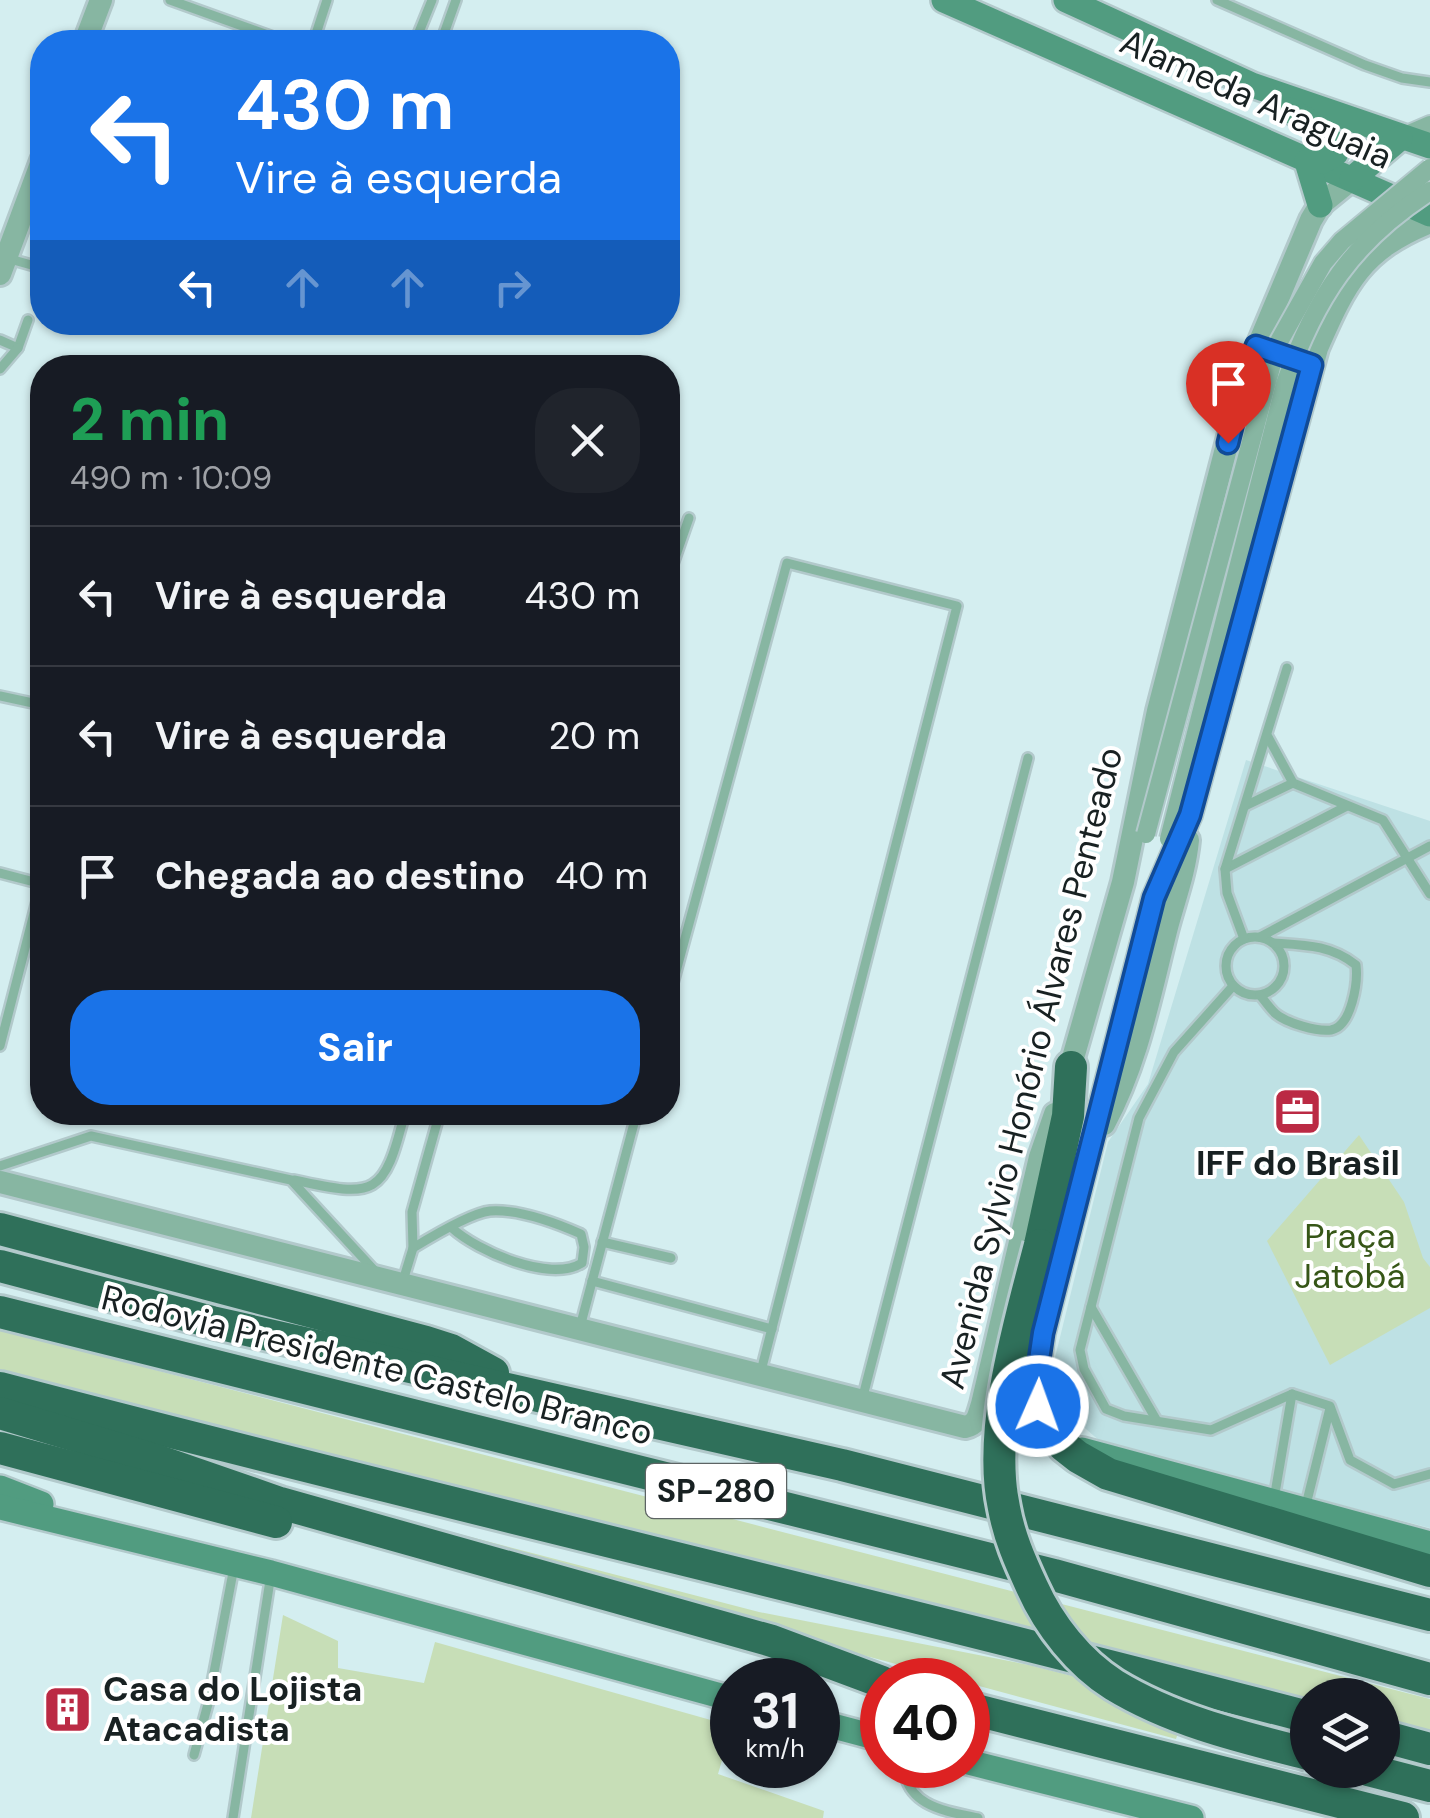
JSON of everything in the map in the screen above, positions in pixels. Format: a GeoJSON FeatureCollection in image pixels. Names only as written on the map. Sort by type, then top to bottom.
{"type":"FeatureCollection","features":[{"type":"Feature","properties":{"kind":"highway"},"geometry":{"type":"LineString","coordinates":[[1071,1067],[1068,1116],[1001,1415],[1003,1505],[1017,1554],[1039,1603],[1068,1645],[1110,1682],[1176,1716],[1290,1749]]}},
{"type":"Feature","properties":{"kind":"highway"},"geometry":{"type":"LineString","coordinates":[[0,1229],[451,1350],[523,1391]]}},
{"type":"Feature","properties":{"kind":"highway"},"geometry":{"type":"LineString","coordinates":[[0,1266],[212,1322],[842,1466],[1430,1615]]}},
{"type":"Feature","properties":{"kind":"highway","name":"Rodovia Presidente Castelo Branco"},"geometry":{"type":"LineString","coordinates":[[0,1312],[1054,1575],[1430,1678]]}},
{"type":"Feature","properties":{"kind":"highway","name":"SP-280"},"geometry":{"type":"LineString","coordinates":[[0,1388],[273,1460],[1290,1712]]}},
{"type":"Feature","properties":{"kind":"highway"},"geometry":{"type":"LineString","coordinates":[[0,1412],[280,1503],[772,1641],[860,1675]]}},
{"type":"Feature","properties":{"kind":"highway"},"geometry":{"type":"LineString","coordinates":[[1064,1446],[1108,1474],[1430,1571]]}},
{"type":"Feature","properties":{"kind":"highway"},"geometry":{"type":"LineString","coordinates":[[0,1448],[860,1678]]}},
{"type":"Feature","properties":{"kind":"highway"},"geometry":{"type":"LineString","coordinates":[[1222,1623],[1283,1624],[1430,1655]]}},
{"type":"Feature","properties":{"kind":"highway"},"geometry":{"type":"LineString","coordinates":[[990,1714],[1403,1818]]}},
{"type":"Feature","properties":{"kind":"highway"},"geometry":{"type":"LineString","coordinates":[[1400,1741],[1430,1749]]}},
{"type":"Feature","properties":{"kind":"highway"},"geometry":{"type":"LineString","coordinates":[[1400,1778],[1430,1786]]}},
{"type":"Feature","properties":{"kind":"main road","name":"Alameda Araguaia"},"geometry":{"type":"LineString","coordinates":[[944,0],[978,20],[1430,214]]}},
{"type":"Feature","properties":{"kind":"main road","name":"Alameda Araguaia"},"geometry":{"type":"LineString","coordinates":[[1066,0],[1252,86],[1430,146]]}},
{"type":"Feature","properties":{"kind":"main road"},"geometry":{"type":"LineString","coordinates":[[1252,86],[1319,128],[1333,143],[1334,157],[1307,162],[1320,205]]}},
{"type":"Feature","properties":{"kind":"main road"},"geometry":{"type":"LineString","coordinates":[[1352,179],[1400,138]]}},
{"type":"Feature","properties":{"kind":"main road"},"geometry":{"type":"LineString","coordinates":[[1064,1446],[1430,1544]]}},
{"type":"Feature","properties":{"kind":"main road"},"geometry":{"type":"LineString","coordinates":[[0,1488],[129,1540]]}},
{"type":"Feature","properties":{"kind":"main road"},"geometry":{"type":"LineString","coordinates":[[0,1507],[271,1573],[710,1693]]}},
{"type":"Feature","properties":{"kind":"main road"},"geometry":{"type":"LineString","coordinates":[[990,1768],[1192,1818]]}},
{"type":"Feature","properties":{"kind":"street"},"geometry":{"type":"LineString","coordinates":[[90,30],[101,0]]}},
{"type":"Feature","properties":{"kind":"street"},"geometry":{"type":"LineString","coordinates":[[1400,138],[1430,125]]}},
{"type":"Feature","properties":{"kind":"street"},"geometry":{"type":"LineString","coordinates":[[1123,882],[1146,834],[1277,345],[1323,263],[1342,240],[1430,168]]}},
{"type":"Feature","properties":{"kind":"street"},"geometry":{"type":"LineString","coordinates":[[1320,205],[1352,179]]}},
{"type":"Feature","properties":{"kind":"street"},"geometry":{"type":"LineString","coordinates":[[1064,1446],[1038,1406],[1036,1380],[1043,1333],[1285,384],[1300,342],[1326,290],[1358,249],[1430,191]]}},
{"type":"Feature","properties":{"kind":"street","name":"Avenida Sylvio Honório Álvares Penteado"},"geometry":{"type":"LineString","coordinates":[[861,1402],[965,1427],[978,1420],[1040,1157],[1071,1067],[1123,882],[1158,711],[1244,379],[1320,205]]}},
{"type":"Feature","properties":{"kind":"street"},"geometry":{"type":"LineString","coordinates":[[4,266],[30,209]]}},
{"type":"Feature","properties":{"kind":"street"},"geometry":{"type":"LineString","coordinates":[[1086,1158],[1126,1083],[1143,1033],[1181,882],[1190,815],[1312,365],[1328,324],[1368,256],[1400,234],[1430,222]]}},
{"type":"Feature","properties":{"kind":"street"},"geometry":{"type":"LineString","coordinates":[[1256,346],[1312,365]]}},
{"type":"Feature","properties":{"kind":"street"},"geometry":{"type":"LineString","coordinates":[[1154,898],[1190,815]]}},
{"type":"Feature","properties":{"kind":"street"},"geometry":{"type":"LineString","coordinates":[[0,1182],[861,1402]]}},
{"type":"Feature","properties":{"kind":"lane"},"geometry":{"type":"LineString","coordinates":[[170,0],[253,30]]}},
{"type":"Feature","properties":{"kind":"lane"},"geometry":{"type":"LineString","coordinates":[[317,30],[327,0]]}},
{"type":"Feature","properties":{"kind":"lane"},"geometry":{"type":"LineString","coordinates":[[420,30],[432,0]]}},
{"type":"Feature","properties":{"kind":"lane"},"geometry":{"type":"LineString","coordinates":[[445,30],[456,0]]}},
{"type":"Feature","properties":{"kind":"lane"},"geometry":{"type":"LineString","coordinates":[[1217,0],[1366,65],[1402,78],[1430,82]]}},
{"type":"Feature","properties":{"kind":"lane"},"geometry":{"type":"LineString","coordinates":[[4,266],[30,267]]}},
{"type":"Feature","properties":{"kind":"lane"},"geometry":{"type":"LineString","coordinates":[[0,369],[18,348],[28,320]]}},
{"type":"Feature","properties":{"kind":"lane"},"geometry":{"type":"LineString","coordinates":[[0,340],[18,348]]}},
{"type":"Feature","properties":{"kind":"lane"},"geometry":{"type":"LineString","coordinates":[[680,544],[689,518]]}},
{"type":"Feature","properties":{"kind":"lane"},"geometry":{"type":"LineString","coordinates":[[680,957],[787,564],[957,606],[760,1374]]}},
{"type":"Feature","properties":{"kind":"lane"},"geometry":{"type":"LineString","coordinates":[[1244,939],[1227,893],[1225,868],[1288,668]]}},
{"type":"Feature","properties":{"kind":"lane"},"geometry":{"type":"LineString","coordinates":[[0,696],[30,702]]}},
{"type":"Feature","properties":{"kind":"lane"},"geometry":{"type":"LineString","coordinates":[[1268,737],[1292,783],[1383,820],[1430,894]]}},
{"type":"Feature","properties":{"kind":"lane"},"geometry":{"type":"LineString","coordinates":[[861,1402],[1028,758]]}},
{"type":"Feature","properties":{"kind":"lane"},"geometry":{"type":"LineString","coordinates":[[1245,806],[1292,783]]}},
{"type":"Feature","properties":{"kind":"lane"},"geometry":{"type":"LineString","coordinates":[[1225,868],[1347,806]]}},
{"type":"Feature","properties":{"kind":"lane"},"geometry":{"type":"LineString","coordinates":[[1274,944],[1284,960],[1282,978],[1270,992],[1250,996],[1233,986],[1226,968],[1227,958],[1244,939],[1260,937],[1430,846]]}},
{"type":"Feature","properties":{"kind":"lane"},"geometry":{"type":"LineString","coordinates":[[0,873],[30,880]]}},
{"type":"Feature","properties":{"kind":"lane"},"geometry":{"type":"LineString","coordinates":[[0,1046],[30,930]]}},
{"type":"Feature","properties":{"kind":"lane"},"geometry":{"type":"LineString","coordinates":[[1260,937],[1274,944],[1315,945],[1341,953],[1356,965],[1352,1000],[1342,1024],[1330,1030],[1277,1015],[1260,996]]}},
{"type":"Feature","properties":{"kind":"lane"},"geometry":{"type":"LineString","coordinates":[[1233,986],[1174,1052],[1138,1118],[1080,1350],[1084,1369],[1106,1409],[1211,1430],[1292,1394],[1330,1406]]}},
{"type":"Feature","properties":{"kind":"lane"},"geometry":{"type":"LineString","coordinates":[[0,1166],[91,1136],[291,1180],[363,1191],[372,1186],[388,1162],[401,1125]]}},
{"type":"Feature","properties":{"kind":"lane"},"geometry":{"type":"LineString","coordinates":[[413,1248],[412,1212],[436,1125]]}},
{"type":"Feature","properties":{"kind":"lane"},"geometry":{"type":"LineString","coordinates":[[579,1330],[634,1125]]}},
{"type":"Feature","properties":{"kind":"lane"},"geometry":{"type":"LineString","coordinates":[[291,1180],[392,1282],[413,1248],[452,1228],[486,1211],[506,1212],[581,1234],[582,1263],[571,1270],[555,1270],[501,1257],[477,1248],[452,1228]]}},
{"type":"Feature","properties":{"kind":"lane"},"geometry":{"type":"LineString","coordinates":[[602,1242],[671,1258]]}},
{"type":"Feature","properties":{"kind":"lane"},"geometry":{"type":"LineString","coordinates":[[592,1281],[772,1328]]}},
{"type":"Feature","properties":{"kind":"lane"},"geometry":{"type":"LineString","coordinates":[[1091,1307],[1157,1421]]}},
{"type":"Feature","properties":{"kind":"lane"},"geometry":{"type":"LineString","coordinates":[[1274,1501],[1292,1394]]}},
{"type":"Feature","properties":{"kind":"lane"},"geometry":{"type":"LineString","coordinates":[[1330,1406],[1350,1460],[1394,1484],[1430,1474]]}},
{"type":"Feature","properties":{"kind":"lane"},"geometry":{"type":"LineString","coordinates":[[1305,1509],[1330,1406]]}},
{"type":"Feature","properties":{"kind":"lane"},"geometry":{"type":"LineString","coordinates":[[194,1755],[208,1704],[234,1564]]}},
{"type":"Feature","properties":{"kind":"lane"},"geometry":{"type":"LineString","coordinates":[[233,1818],[271,1573]]}},
{"type":"Feature","properties":{"kind":"lane"},"geometry":{"type":"LineString","coordinates":[[910,1788],[934,1809],[978,1818]]}},
{"type":"Feature","properties":{"kind":"shaded area"},"geometry":{"type":"Polygon","coordinates":[[[1246,760],[1430,821],[1430,1528],[1102,1443],[1062,1408],[1050,1378],[1108,1142],[1148,1084],[1246,760]]]}},
{"type":"Feature","properties":{"kind":"green space","name":"Praça Jatobá"},"geometry":{"type":"Polygon","coordinates":[[[1359,1135],[1404,1202],[1423,1258],[1430,1267],[1430,1308],[1330,1365],[1267,1241],[1359,1135]]]}},
{"type":"Feature","properties":{"kind":"green space"},"geometry":{"type":"Polygon","coordinates":[[[0,1330],[1349,1678],[1290,1678],[1290,1703],[0,1370],[0,1330]]]}},
{"type":"Feature","properties":{"kind":"green space"},"geometry":{"type":"Polygon","coordinates":[[[244,1478],[759,1612],[1029,1665],[1187,1705],[1176,1739],[990,1689],[990,1658],[874,1658],[506,1560],[244,1478]]]}},
{"type":"Feature","properties":{"kind":"green space"},"geometry":{"type":"Polygon","coordinates":[[[283,1615],[338,1641],[338,1668],[424,1683],[435,1642],[710,1720],[710,1788],[758,1788],[824,1811],[823,1818],[251,1818],[283,1615]]]}},
{"type":"Feature","properties":{"kind":"green space"},"geometry":{"type":"Polygon","coordinates":[[[1400,1691],[1430,1699],[1430,1738],[1400,1730],[1400,1691]]]}},
{"type":"Feature","properties":{"kind":"place","name":"IFF do Brasil"},"geometry":{"type":"Point","coordinates":[1298,1111]}},
{"type":"Feature","properties":{"kind":"place","name":"Casa do Lojista Atacadista"},"geometry":{"type":"Point","coordinates":[68,1709]}},
{"type":"Feature","properties":{"kind":"route"},"geometry":{"type":"LineString","coordinates":[[1038,1406],[1036,1380],[1043,1333],[1154,898],[1190,815],[1312,365],[1256,346],[1228,443]]}}]}
